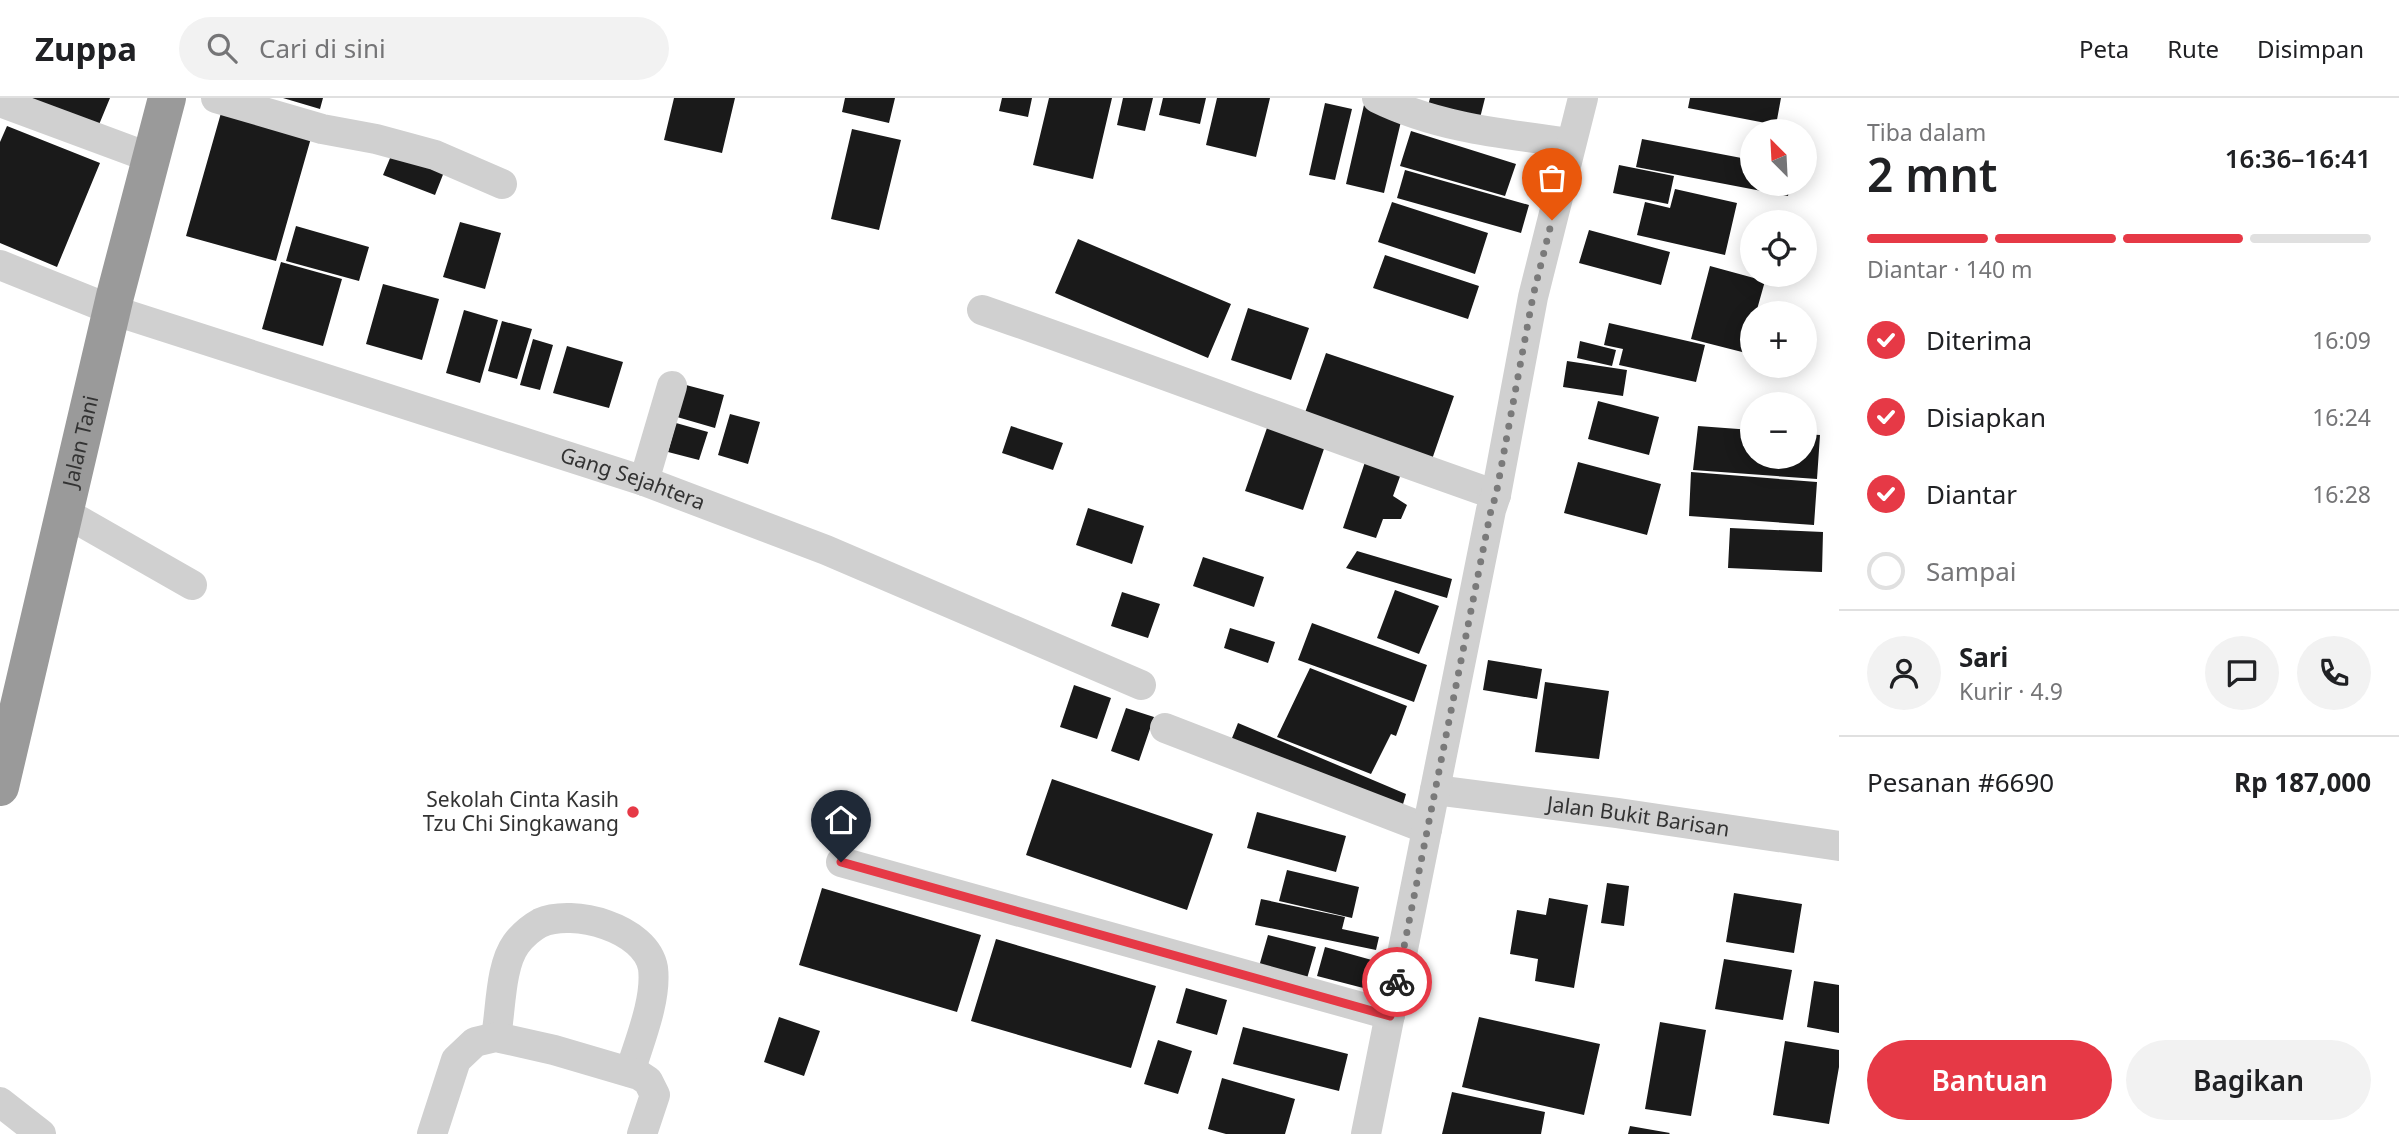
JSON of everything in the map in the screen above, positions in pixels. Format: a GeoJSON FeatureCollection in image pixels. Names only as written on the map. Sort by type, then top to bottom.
{"type":"FeatureCollection","features":[{"type":"Feature","properties":{"kind":"highway","name":"Jalan Tani"},"geometry":{"type":"LineString","coordinates":[[0,787],[112,310],[167,98]]}},
{"type":"Feature","properties":{"kind":"street"},"geometry":{"type":"LineString","coordinates":[[216,98],[322,129],[376,139],[435,155],[502,184]]}},
{"type":"Feature","properties":{"kind":"street"},"geometry":{"type":"LineString","coordinates":[[1377,98],[1455,127],[1571,143]]}},
{"type":"Feature","properties":{"kind":"street"},"geometry":{"type":"LineString","coordinates":[[1366,1134],[1496,495],[1533,296],[1583,98]]}},
{"type":"Feature","properties":{"kind":"street"},"geometry":{"type":"LineString","coordinates":[[0,102],[151,158]]}},
{"type":"Feature","properties":{"kind":"street","name":"Gang Sejahtera"},"geometry":{"type":"LineString","coordinates":[[0,265],[112,310],[644,481],[826,550],[1141,685]]}},
{"type":"Feature","properties":{"kind":"street"},"geometry":{"type":"LineString","coordinates":[[982,310],[1183,380],[1293,424],[1496,495]]}},
{"type":"Feature","properties":{"kind":"street"},"geometry":{"type":"LineString","coordinates":[[644,481],[672,386]]}},
{"type":"Feature","properties":{"kind":"street"},"geometry":{"type":"LineString","coordinates":[[64,512],[191,584]]}},
{"type":"Feature","properties":{"kind":"street"},"geometry":{"type":"LineString","coordinates":[[1165,728],[1427,829]]}},
{"type":"Feature","properties":{"kind":"street","name":"Jalan Bukit Barisan"},"geometry":{"type":"LineString","coordinates":[[1436,790],[1617,813],[1839,846]]}},
{"type":"Feature","properties":{"kind":"street"},"geometry":{"type":"LineString","coordinates":[[841,862],[1390,1016]]}},
{"type":"Feature","properties":{"kind":"street"},"geometry":{"type":"LineString","coordinates":[[496,1037],[506,963],[516,944],[542,922],[587,920],[630,936],[645,949],[653,967],[653,990],[629,1072]]}},
{"type":"Feature","properties":{"kind":"street"},"geometry":{"type":"LineString","coordinates":[[432,1134],[456,1060],[475,1042],[496,1037],[554,1050],[629,1072],[648,1081],[654,1095],[642,1134]]}},
{"type":"Feature","properties":{"kind":"street"},"geometry":{"type":"LineString","coordinates":[[0,1102],[41,1134]]}},
{"type":"Feature","properties":{"kind":"building"},"geometry":{"type":"Polygon","coordinates":[[[26,98],[110,98],[98,127],[26,98]]]}},
{"type":"Feature","properties":{"kind":"building"},"geometry":{"type":"Polygon","coordinates":[[[283,98],[323,98],[320,109],[283,98]]]}},
{"type":"Feature","properties":{"kind":"building"},"geometry":{"type":"Polygon","coordinates":[[[674,98],[735,98],[722,153],[664,140],[674,98]]]}},
{"type":"Feature","properties":{"kind":"building"},"geometry":{"type":"Polygon","coordinates":[[[845,98],[895,98],[889,123],[842,112],[845,98]]]}},
{"type":"Feature","properties":{"kind":"building"},"geometry":{"type":"Polygon","coordinates":[[[1002,98],[1032,98],[1028,117],[999,111],[1002,98]]]}},
{"type":"Feature","properties":{"kind":"building"},"geometry":{"type":"Polygon","coordinates":[[[1049,98],[1112,98],[1093,179],[1033,165],[1049,98]]]}},
{"type":"Feature","properties":{"kind":"building"},"geometry":{"type":"Polygon","coordinates":[[[1123,98],[1153,98],[1145,131],[1117,125],[1123,98]]]}},
{"type":"Feature","properties":{"kind":"building"},"geometry":{"type":"Polygon","coordinates":[[[1163,98],[1206,98],[1200,124],[1159,115],[1163,98]]]}},
{"type":"Feature","properties":{"kind":"building"},"geometry":{"type":"Polygon","coordinates":[[[1217,98],[1270,98],[1256,157],[1206,145],[1217,98]]]}},
{"type":"Feature","properties":{"kind":"building"},"geometry":{"type":"Polygon","coordinates":[[[1430,98],[1485,98],[1479,122],[1427,110],[1430,98]]]}},
{"type":"Feature","properties":{"kind":"building"},"geometry":{"type":"Polygon","coordinates":[[[1690,98],[1781,98],[1777,119],[1745,119],[1688,108],[1690,98]]]}},
{"type":"Feature","properties":{"kind":"building"},"geometry":{"type":"Polygon","coordinates":[[[1325,103],[1352,109],[1335,180],[1309,175],[1325,103]]]}},
{"type":"Feature","properties":{"kind":"building"},"geometry":{"type":"Polygon","coordinates":[[[1364,105],[1403,113],[1384,193],[1346,184],[1364,105]]]}},
{"type":"Feature","properties":{"kind":"building"},"geometry":{"type":"Polygon","coordinates":[[[221,113],[311,138],[276,261],[186,236],[221,113]]]}},
{"type":"Feature","properties":{"kind":"building"},"geometry":{"type":"Polygon","coordinates":[[[7,126],[100,163],[57,267],[0,243],[0,142],[7,126]]]}},
{"type":"Feature","properties":{"kind":"building"},"geometry":{"type":"Polygon","coordinates":[[[852,129],[901,140],[879,230],[831,219],[852,129]]]}},
{"type":"Feature","properties":{"kind":"building"},"geometry":{"type":"Polygon","coordinates":[[[1411,131],[1516,164],[1505,196],[1400,166],[1411,131]]]}},
{"type":"Feature","properties":{"kind":"building"},"geometry":{"type":"Polygon","coordinates":[[[1642,139],[1740,158],[1740,187],[1636,167],[1642,139]]]}},
{"type":"Feature","properties":{"kind":"building"},"geometry":{"type":"Polygon","coordinates":[[[393,151],[444,172],[435,195],[383,175],[393,151]]]}},
{"type":"Feature","properties":{"kind":"building"},"geometry":{"type":"Polygon","coordinates":[[[1619,165],[1674,176],[1668,204],[1613,193],[1619,165]]]}},
{"type":"Feature","properties":{"kind":"building"},"geometry":{"type":"Polygon","coordinates":[[[1405,170],[1529,205],[1521,233],[1397,198],[1405,170]]]}},
{"type":"Feature","properties":{"kind":"building"},"geometry":{"type":"Polygon","coordinates":[[[1675,189],[1737,203],[1725,255],[1637,235],[1645,202],[1670,208],[1675,189]]]}},
{"type":"Feature","properties":{"kind":"building"},"geometry":{"type":"Polygon","coordinates":[[[1392,202],[1488,233],[1475,274],[1378,242],[1392,202]]]}},
{"type":"Feature","properties":{"kind":"building"},"geometry":{"type":"Polygon","coordinates":[[[460,222],[501,233],[485,289],[443,277],[460,222]]]}},
{"type":"Feature","properties":{"kind":"building"},"geometry":{"type":"Polygon","coordinates":[[[296,226],[369,247],[359,281],[286,261],[296,226]]]}},
{"type":"Feature","properties":{"kind":"building"},"geometry":{"type":"Polygon","coordinates":[[[1589,230],[1670,252],[1661,285],[1579,263],[1589,230]]]}},
{"type":"Feature","properties":{"kind":"building"},"geometry":{"type":"Polygon","coordinates":[[[1078,239],[1231,304],[1208,358],[1055,293],[1078,239]]]}},
{"type":"Feature","properties":{"kind":"building"},"geometry":{"type":"Polygon","coordinates":[[[1385,255],[1479,286],[1468,319],[1373,288],[1385,255]]]}},
{"type":"Feature","properties":{"kind":"building"},"geometry":{"type":"Polygon","coordinates":[[[281,262],[342,279],[323,346],[262,329],[281,262]]]}},
{"type":"Feature","properties":{"kind":"building"},"geometry":{"type":"Polygon","coordinates":[[[1710,266],[1740,274],[1740,287],[1763,287],[1759,301],[1740,301],[1740,351],[1691,339],[1710,266]]]}},
{"type":"Feature","properties":{"kind":"building"},"geometry":{"type":"Polygon","coordinates":[[[383,284],[439,299],[422,360],[366,344],[383,284]]]}},
{"type":"Feature","properties":{"kind":"building"},"geometry":{"type":"Polygon","coordinates":[[[1248,308],[1309,328],[1291,380],[1231,360],[1248,308]]]}},
{"type":"Feature","properties":{"kind":"building"},"geometry":{"type":"Polygon","coordinates":[[[464,310],[498,320],[480,383],[446,373],[464,310]]]}},
{"type":"Feature","properties":{"kind":"building"},"geometry":{"type":"Polygon","coordinates":[[[502,321],[532,329],[517,379],[488,371],[502,321]]]}},
{"type":"Feature","properties":{"kind":"building"},"geometry":{"type":"Polygon","coordinates":[[[1609,323],[1705,345],[1696,382],[1619,365],[1623,349],[1604,345],[1609,323]]]}},
{"type":"Feature","properties":{"kind":"building"},"geometry":{"type":"Polygon","coordinates":[[[533,339],[553,345],[540,390],[520,385],[533,339]]]}},
{"type":"Feature","properties":{"kind":"building"},"geometry":{"type":"Polygon","coordinates":[[[1580,341],[1616,350],[1612,366],[1577,358],[1580,341]]]}},
{"type":"Feature","properties":{"kind":"building"},"geometry":{"type":"Polygon","coordinates":[[[567,346],[623,362],[609,408],[553,393],[567,346]]]}},
{"type":"Feature","properties":{"kind":"building"},"geometry":{"type":"Polygon","coordinates":[[[1326,353],[1454,396],[1429,468],[1301,424],[1326,353]]]}},
{"type":"Feature","properties":{"kind":"building"},"geometry":{"type":"Polygon","coordinates":[[[1567,361],[1627,370],[1623,396],[1563,387],[1567,361]]]}},
{"type":"Feature","properties":{"kind":"building"},"geometry":{"type":"Polygon","coordinates":[[[686,385],[724,395],[715,428],[677,417],[686,385]]]}},
{"type":"Feature","properties":{"kind":"building"},"geometry":{"type":"Polygon","coordinates":[[[1598,401],[1659,417],[1649,455],[1588,439],[1598,401]]]}},
{"type":"Feature","properties":{"kind":"building"},"geometry":{"type":"Polygon","coordinates":[[[730,414],[760,422],[748,464],[718,455],[730,414]]]}},
{"type":"Feature","properties":{"kind":"building"},"geometry":{"type":"Polygon","coordinates":[[[676,423],[708,432],[699,460],[668,452],[676,423]]]}},
{"type":"Feature","properties":{"kind":"building"},"geometry":{"type":"Polygon","coordinates":[[[1268,425],[1326,443],[1303,510],[1245,491],[1268,425]]]}},
{"type":"Feature","properties":{"kind":"building"},"geometry":{"type":"Polygon","coordinates":[[[1011,426],[1063,443],[1053,470],[1002,453],[1011,426]]]}},
{"type":"Feature","properties":{"kind":"building"},"geometry":{"type":"Polygon","coordinates":[[[1698,426],[1740,429],[1740,469],[1817,469],[1817,435],[1820,435],[1817,479],[1693,470],[1698,426]]]}},
{"type":"Feature","properties":{"kind":"building"},"geometry":{"type":"Polygon","coordinates":[[[1366,459],[1402,471],[1393,496],[1407,505],[1401,519],[1383,519],[1376,538],[1343,528],[1366,459]]]}},
{"type":"Feature","properties":{"kind":"building"},"geometry":{"type":"Polygon","coordinates":[[[1578,462],[1661,484],[1647,535],[1564,513],[1578,462]]]}},
{"type":"Feature","properties":{"kind":"building"},"geometry":{"type":"Polygon","coordinates":[[[1691,472],[1817,482],[1814,525],[1689,516],[1691,472]]]}},
{"type":"Feature","properties":{"kind":"building"},"geometry":{"type":"Polygon","coordinates":[[[1088,508],[1144,526],[1132,564],[1076,545],[1088,508]]]}},
{"type":"Feature","properties":{"kind":"building"},"geometry":{"type":"Polygon","coordinates":[[[1730,528],[1823,532],[1822,572],[1728,568],[1730,528]]]}},
{"type":"Feature","properties":{"kind":"building"},"geometry":{"type":"Polygon","coordinates":[[[1357,551],[1452,579],[1447,598],[1346,568],[1357,551]]]}},
{"type":"Feature","properties":{"kind":"building"},"geometry":{"type":"Polygon","coordinates":[[[1203,557],[1264,577],[1254,607],[1193,586],[1203,557]]]}},
{"type":"Feature","properties":{"kind":"building"},"geometry":{"type":"Polygon","coordinates":[[[1395,590],[1439,606],[1419,654],[1377,638],[1395,590]]]}},
{"type":"Feature","properties":{"kind":"building"},"geometry":{"type":"Polygon","coordinates":[[[1122,592],[1160,604],[1148,638],[1111,626],[1122,592]]]}},
{"type":"Feature","properties":{"kind":"building"},"geometry":{"type":"Polygon","coordinates":[[[1312,623],[1427,665],[1414,702],[1298,660],[1312,623]]]}},
{"type":"Feature","properties":{"kind":"building"},"geometry":{"type":"Polygon","coordinates":[[[1230,628],[1275,642],[1268,663],[1224,648],[1230,628]]]}},
{"type":"Feature","properties":{"kind":"building"},"geometry":{"type":"Polygon","coordinates":[[[1488,660],[1542,669],[1537,699],[1483,690],[1488,660]]]}},
{"type":"Feature","properties":{"kind":"building"},"geometry":{"type":"Polygon","coordinates":[[[1310,668],[1407,706],[1396,736],[1391,734],[1371,774],[1277,737],[1310,668]]]}},
{"type":"Feature","properties":{"kind":"building"},"geometry":{"type":"Polygon","coordinates":[[[1545,682],[1609,691],[1599,759],[1535,752],[1545,682]]]}},
{"type":"Feature","properties":{"kind":"building"},"geometry":{"type":"Polygon","coordinates":[[[1074,685],[1111,698],[1097,739],[1060,727],[1074,685]]]}},
{"type":"Feature","properties":{"kind":"building"},"geometry":{"type":"Polygon","coordinates":[[[1126,708],[1154,717],[1139,761],[1111,751],[1126,708]]]}},
{"type":"Feature","properties":{"kind":"building"},"geometry":{"type":"Polygon","coordinates":[[[1238,723],[1406,794],[1401,811],[1230,743],[1238,723]]]}},
{"type":"Feature","properties":{"kind":"building"},"geometry":{"type":"Polygon","coordinates":[[[1052,779],[1213,834],[1187,910],[1026,855],[1052,779]]]}},
{"type":"Feature","properties":{"kind":"building"},"geometry":{"type":"Polygon","coordinates":[[[1257,812],[1346,836],[1336,872],[1247,848],[1257,812]]]}},
{"type":"Feature","properties":{"kind":"building"},"geometry":{"type":"Polygon","coordinates":[[[1287,870],[1359,887],[1352,918],[1279,901],[1287,870]]]}},
{"type":"Feature","properties":{"kind":"building"},"geometry":{"type":"Polygon","coordinates":[[[1607,883],[1629,886],[1624,926],[1601,923],[1607,883]]]}},
{"type":"Feature","properties":{"kind":"building"},"geometry":{"type":"Polygon","coordinates":[[[822,888],[981,935],[957,1012],[799,965],[822,888]]]}},
{"type":"Feature","properties":{"kind":"building"},"geometry":{"type":"Polygon","coordinates":[[[1734,893],[1802,904],[1794,953],[1726,942],[1734,893]]]}},
{"type":"Feature","properties":{"kind":"building"},"geometry":{"type":"Polygon","coordinates":[[[1549,898],[1588,905],[1574,988],[1535,981],[1538,959],[1510,954],[1517,910],[1546,915],[1549,898]]]}},
{"type":"Feature","properties":{"kind":"building"},"geometry":{"type":"Polygon","coordinates":[[[1261,899],[1345,917],[1342,929],[1379,937],[1376,950],[1255,925],[1261,899]]]}},
{"type":"Feature","properties":{"kind":"building"},"geometry":{"type":"Polygon","coordinates":[[[1268,935],[1316,947],[1306,982],[1258,970],[1268,935]]]}},
{"type":"Feature","properties":{"kind":"building"},"geometry":{"type":"Polygon","coordinates":[[[996,939],[1156,986],[1131,1068],[971,1021],[996,939]]]}},
{"type":"Feature","properties":{"kind":"building"},"geometry":{"type":"Polygon","coordinates":[[[1325,947],[1379,962],[1371,990],[1317,976],[1325,947]]]}},
{"type":"Feature","properties":{"kind":"building"},"geometry":{"type":"Polygon","coordinates":[[[1724,959],[1792,970],[1783,1020],[1715,1009],[1724,959]]]}},
{"type":"Feature","properties":{"kind":"building"},"geometry":{"type":"Polygon","coordinates":[[[1814,981],[1839,985],[1839,1033],[1807,1027],[1814,981]]]}},
{"type":"Feature","properties":{"kind":"building"},"geometry":{"type":"Polygon","coordinates":[[[1186,988],[1227,1000],[1217,1035],[1176,1023],[1186,988]]]}},
{"type":"Feature","properties":{"kind":"building"},"geometry":{"type":"Polygon","coordinates":[[[779,1017],[820,1031],[804,1076],[764,1062],[779,1017]]]}},
{"type":"Feature","properties":{"kind":"building"},"geometry":{"type":"Polygon","coordinates":[[[1479,1017],[1600,1044],[1584,1115],[1462,1087],[1479,1017]]]}},
{"type":"Feature","properties":{"kind":"building"},"geometry":{"type":"Polygon","coordinates":[[[1660,1022],[1706,1030],[1691,1116],[1645,1109],[1660,1022]]]}},
{"type":"Feature","properties":{"kind":"building"},"geometry":{"type":"Polygon","coordinates":[[[1243,1027],[1348,1054],[1339,1091],[1233,1064],[1243,1027]]]}},
{"type":"Feature","properties":{"kind":"building"},"geometry":{"type":"Polygon","coordinates":[[[1158,1040],[1192,1051],[1178,1094],[1144,1084],[1158,1040]]]}},
{"type":"Feature","properties":{"kind":"building"},"geometry":{"type":"Polygon","coordinates":[[[1785,1041],[1839,1050],[1839,1067],[1829,1124],[1773,1115],[1785,1041]]]}},
{"type":"Feature","properties":{"kind":"building"},"geometry":{"type":"Polygon","coordinates":[[[1222,1078],[1295,1099],[1285,1134],[1226,1134],[1208,1129],[1222,1078]]]}},
{"type":"Feature","properties":{"kind":"building"},"geometry":{"type":"Polygon","coordinates":[[[1452,1092],[1545,1112],[1541,1134],[1442,1134],[1452,1092]]]}},
{"type":"Feature","properties":{"kind":"building"},"geometry":{"type":"Polygon","coordinates":[[[1630,1126],[1670,1133],[1628,1134],[1630,1126]]]}},
{"type":"Feature","properties":{"kind":"way so far"},"geometry":{"type":"LineString","coordinates":[[1397,982],[1496,495],[1533,296],[1552,220]]}},
{"type":"Feature","properties":{"kind":"place","name":"Sekolah Cinta Kasih Tzu Chi Singkawang"},"geometry":{"type":"Point","coordinates":[633,812]}},
{"type":"Feature","properties":{"kind":"route"},"geometry":{"type":"LineString","coordinates":[[841,862],[1390,1016],[1397,982]]}}]}
